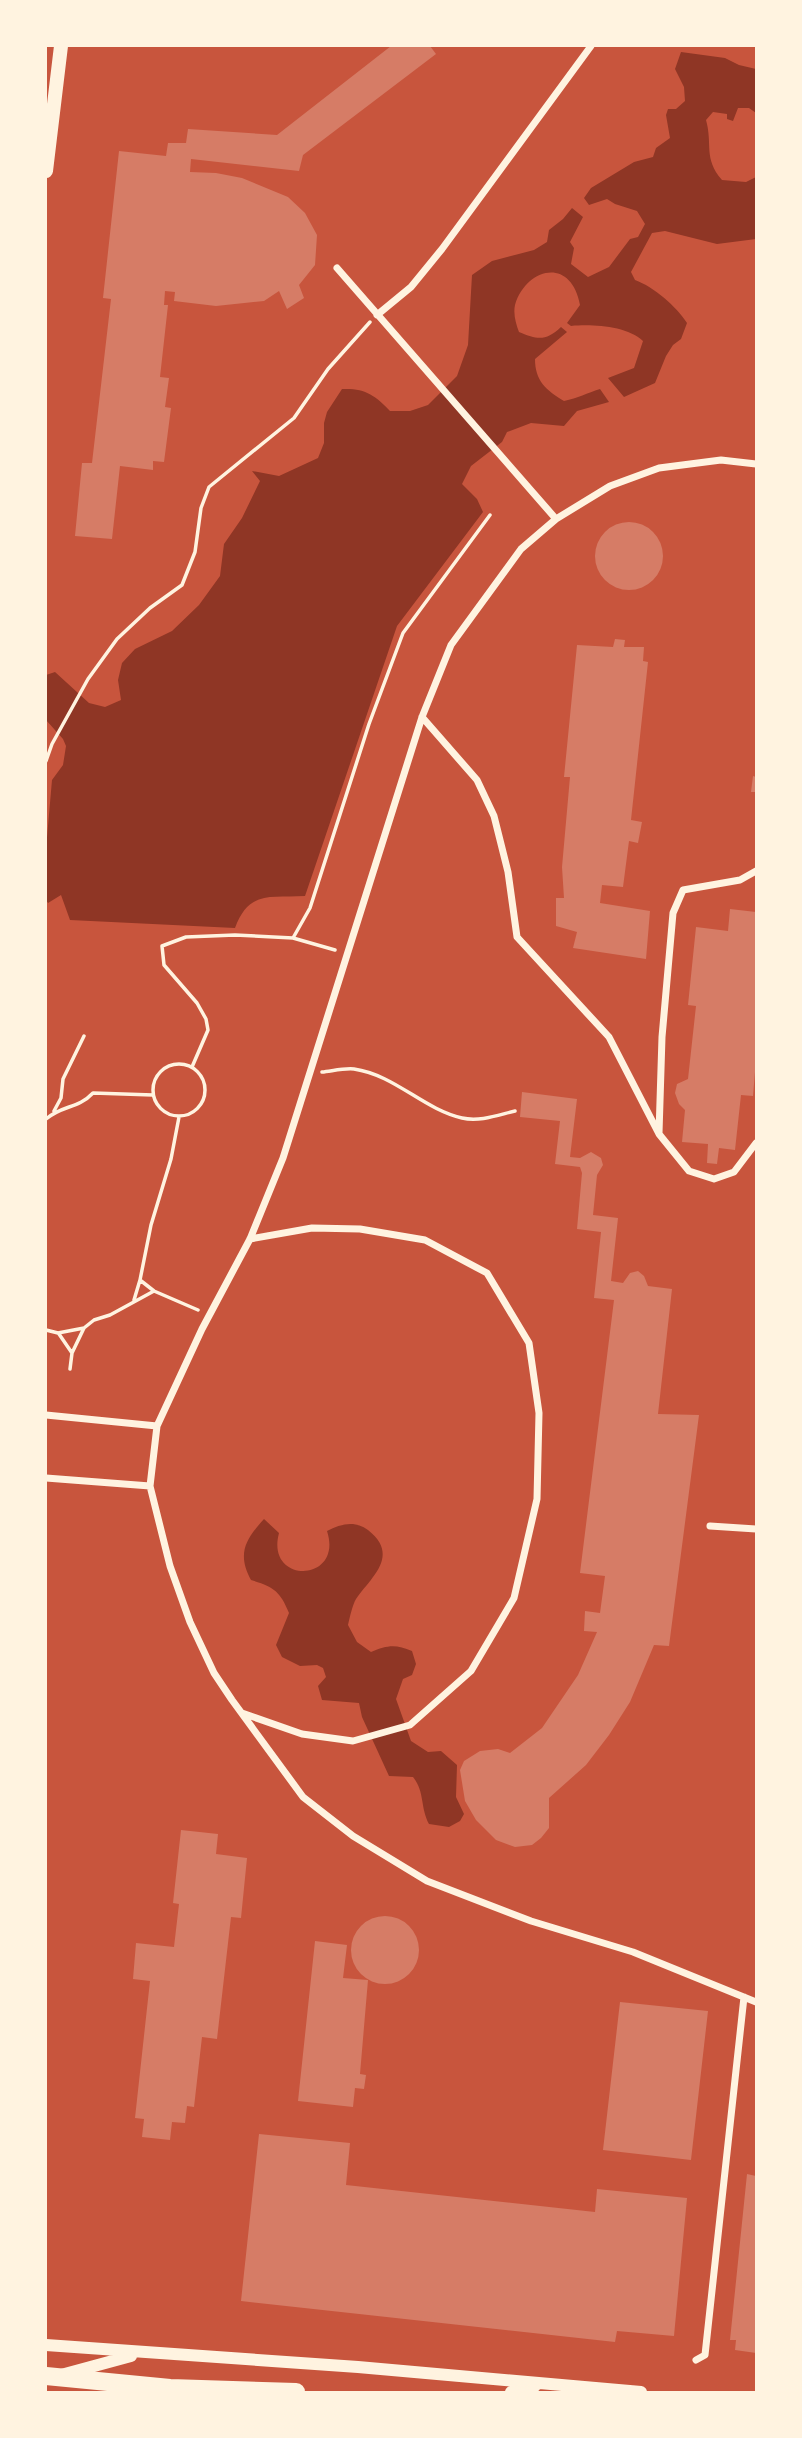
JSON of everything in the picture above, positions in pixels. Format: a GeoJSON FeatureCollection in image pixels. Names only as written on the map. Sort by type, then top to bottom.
{"type":"FeatureCollection","features":[{"type":"Feature","properties":{"kind":"main road"},"geometry":{"type":"LineString","coordinates":[[46,171],[61,46]]}},
{"type":"Feature","properties":{"kind":"main road"},"geometry":{"type":"LineString","coordinates":[[49,2377],[170,2388],[296,2392]]}},
{"type":"Feature","properties":{"kind":"street"},"geometry":{"type":"LineString","coordinates":[[377,315],[411,287],[442,249],[591,46]]}},
{"type":"Feature","properties":{"kind":"street"},"geometry":{"type":"LineString","coordinates":[[337,268],[556,519]]}},
{"type":"Feature","properties":{"kind":"street"},"geometry":{"type":"LineString","coordinates":[[757,464],[721,460],[659,468],[610,486],[556,519],[521,549],[452,645],[422,717],[283,1158],[250,1239],[157,1426],[150,1486],[164,1545],[190,1622],[214,1672],[303,1797],[353,1836],[427,1881],[531,1921],[633,1952],[757,2002]]}},
{"type":"Feature","properties":{"kind":"street"},"geometry":{"type":"LineString","coordinates":[[422,717],[477,780],[494,816],[509,872],[517,937],[609,1037],[659,1134],[689,1171],[714,1179],[734,1172],[757,1143]]}},
{"type":"Feature","properties":{"kind":"street"},"geometry":{"type":"LineString","coordinates":[[659,1134],[662,1037],[673,913],[683,890],[740,880],[757,871]]}},
{"type":"Feature","properties":{"kind":"street"},"geometry":{"type":"LineString","coordinates":[[242,1713],[302,1734],[353,1741],[410,1725],[471,1671],[514,1598],[537,1499],[539,1413],[529,1343],[487,1273],[425,1240],[360,1229],[312,1228],[250,1239]]}},
{"type":"Feature","properties":{"kind":"street"},"geometry":{"type":"LineString","coordinates":[[46,1415],[157,1426]]}},
{"type":"Feature","properties":{"kind":"street"},"geometry":{"type":"LineString","coordinates":[[46,1478],[150,1486]]}},
{"type":"Feature","properties":{"kind":"street"},"geometry":{"type":"LineString","coordinates":[[710,1526],[757,1529]]}},
{"type":"Feature","properties":{"kind":"street"},"geometry":{"type":"LineString","coordinates":[[696,2360],[705,2356],[744,1997]]}},
{"type":"Feature","properties":{"kind":"street"},"geometry":{"type":"LineString","coordinates":[[46,2345],[358,2367],[641,2392]]}},
{"type":"Feature","properties":{"kind":"street"},"geometry":{"type":"LineString","coordinates":[[49,2377],[142,2353]]}},
{"type":"Feature","properties":{"kind":"street"},"geometry":{"type":"LineString","coordinates":[[511,2392],[545,2383]]}},
{"type":"Feature","properties":{"kind":"path"},"geometry":{"type":"LineString","coordinates":[[46,761],[52,744],[88,679],[117,639],[150,608],[183,585],[195,552],[201,508],[209,487],[294,418],[328,369],[377,315]]}},
{"type":"Feature","properties":{"kind":"path"},"geometry":{"type":"LineString","coordinates":[[293,938],[310,908],[369,724],[402,633],[490,515]]}},
{"type":"Feature","properties":{"kind":"path"},"geometry":{"type":"LineString","coordinates":[[192,1067],[208,1030],[206,1019],[197,1003],[163,965],[162,946],[186,937],[235,935],[293,938],[347,954]]}},
{"type":"Feature","properties":{"kind":"path"},"geometry":{"type":"LineString","coordinates":[[54,1113],[61,1098],[63,1079],[85,1036]]}},
{"type":"Feature","properties":{"kind":"path"},"geometry":{"type":"LineString","coordinates":[[176,1064],[192,1067],[204,1080],[205,1096],[196,1111],[179,1117],[162,1111],[153,1095],[153,1086],[161,1071],[176,1064]]}},
{"type":"Feature","properties":{"kind":"path"},"geometry":{"type":"LineString","coordinates":[[309,1074],[353,1069],[384,1078],[443,1111],[463,1118],[483,1119],[515,1111]]}},
{"type":"Feature","properties":{"kind":"path"},"geometry":{"type":"LineString","coordinates":[[46,1119],[54,1113],[84,1103],[93,1093],[153,1095]]}},
{"type":"Feature","properties":{"kind":"path"},"geometry":{"type":"LineString","coordinates":[[134,1300],[150,1224],[165,1181],[179,1117]]}},
{"type":"Feature","properties":{"kind":"path"},"geometry":{"type":"LineString","coordinates":[[140,1280],[154,1291],[210,1315]]}},
{"type":"Feature","properties":{"kind":"path"},"geometry":{"type":"LineString","coordinates":[[70,1369],[72,1353],[84,1328],[94,1320],[110,1315],[154,1291]]}},
{"type":"Feature","properties":{"kind":"path"},"geometry":{"type":"LineString","coordinates":[[46,1330],[58,1333],[84,1328]]}},
{"type":"Feature","properties":{"kind":"path"},"geometry":{"type":"LineString","coordinates":[[58,1333],[72,1353]]}},
{"type":"Feature","properties":{"kind":"shaded area"},"geometry":{"type":"Polygon","coordinates":[[[681,52],[725,58],[756,69],[756,113],[749,108],[738,108],[733,121],[727,119],[727,114],[713,112],[706,120],[710,158],[722,180],[746,182],[756,177],[756,239],[717,244],[665,231],[652,233],[631,272],[635,280],[650,287],[671,304],[687,323],[681,339],[666,356],[655,383],[624,397],[608,378],[634,368],[643,341],[619,329],[589,325],[571,326],[567,323],[580,305],[575,289],[568,279],[558,274],[538,276],[521,292],[514,308],[519,332],[542,338],[561,327],[567,332],[535,359],[537,373],[543,384],[564,401],[600,389],[609,402],[577,411],[564,426],[531,423],[507,432],[502,442],[471,466],[462,484],[477,499],[483,512],[397,626],[305,896],[262,898],[247,907],[235,928],[70,920],[61,895],[48,903],[46,900],[46,849],[52,780],[63,765],[66,746],[46,720],[46,675],[55,672],[89,703],[105,707],[121,700],[118,680],[122,663],[135,649],[172,631],[199,605],[220,576],[224,544],[242,518],[260,481],[252,471],[279,476],[318,458],[324,443],[327,412],[342,389],[369,394],[390,411],[410,411],[428,405],[457,376],[468,345],[472,275],[492,261],[534,250],[547,242],[549,230],[572,208],[583,217],[570,242],[574,248],[571,264],[588,277],[609,267],[630,239],[638,237],[645,224],[637,211],[607,199],[589,205],[584,198],[591,188],[634,162],[653,157],[656,148],[670,138],[666,115],[668,109],[676,109],[685,101],[684,87],[675,69],[681,52]]]}},
{"type":"Feature","properties":{"kind":"shaded area"},"geometry":{"type":"Polygon","coordinates":[[[264,1519],[279,1533],[278,1550],[283,1562],[293,1569],[304,1571],[316,1568],[325,1561],[329,1548],[327,1531],[337,1526],[358,1525],[378,1540],[382,1549],[380,1566],[356,1599],[348,1625],[357,1642],[371,1652],[391,1646],[412,1651],[416,1664],[412,1675],[403,1679],[396,1699],[411,1741],[428,1752],[441,1751],[457,1765],[456,1797],[464,1814],[460,1821],[449,1827],[429,1824],[419,1788],[413,1777],[389,1776],[362,1717],[359,1703],[322,1700],[318,1686],[326,1677],[323,1668],[317,1665],[300,1666],[282,1657],[276,1645],[289,1613],[275,1591],[251,1580],[244,1562],[248,1541],[264,1519]]]}},
{"type":"Feature","properties":{"kind":"building"},"geometry":{"type":"Polygon","coordinates":[[[391,46],[430,46],[436,54],[303,155],[299,171],[191,159],[190,172],[242,178],[288,197],[305,213],[317,235],[315,265],[299,285],[304,298],[287,309],[279,291],[264,301],[216,306],[174,301],[175,292],[165,291],[164,305],[168,305],[160,377],[169,378],[165,407],[171,408],[164,462],[153,461],[153,470],[120,466],[112,539],[75,536],[82,463],[92,463],[111,299],[103,298],[119,151],[166,156],[168,143],[186,143],[188,129],[277,135],[391,46]]]}},
{"type":"Feature","properties":{"kind":"building"},"geometry":{"type":"Polygon","coordinates":[[[622,522],[636,522],[648,527],[658,537],[663,556],[658,575],[648,585],[636,590],[622,590],[610,585],[600,575],[595,563],[595,549],[600,537],[610,527],[622,522]]]}},
{"type":"Feature","properties":{"kind":"building"},"geometry":{"type":"Polygon","coordinates":[[[615,639],[625,640],[624,647],[644,647],[643,661],[648,662],[631,820],[642,822],[638,843],[629,841],[623,887],[602,885],[600,903],[650,911],[646,959],[573,948],[577,932],[556,926],[556,898],[564,898],[562,867],[570,777],[564,777],[577,645],[613,647],[615,639]]]}},
{"type":"Feature","properties":{"kind":"building"},"geometry":{"type":"Polygon","coordinates":[[[753,776],[756,777],[756,792],[751,792],[753,776]]]}},
{"type":"Feature","properties":{"kind":"building"},"geometry":{"type":"Polygon","coordinates":[[[730,909],[756,912],[756,1060],[753,1096],[741,1095],[735,1150],[719,1148],[717,1164],[707,1163],[708,1144],[682,1142],[685,1110],[679,1104],[675,1093],[677,1084],[688,1079],[696,1006],[688,1005],[696,927],[728,931],[730,909]]]}},
{"type":"Feature","properties":{"kind":"building"},"geometry":{"type":"Polygon","coordinates":[[[522,1092],[577,1099],[570,1157],[580,1158],[591,1152],[601,1158],[603,1165],[597,1175],[593,1215],[618,1218],[611,1281],[623,1283],[630,1273],[638,1271],[644,1276],[648,1286],[672,1289],[658,1414],[699,1415],[669,1646],[654,1645],[630,1702],[609,1735],[586,1765],[549,1798],[549,1828],[532,1845],[515,1847],[496,1840],[476,1820],[465,1801],[460,1770],[464,1761],[480,1751],[498,1749],[510,1753],[542,1728],[578,1675],[597,1632],[584,1631],[585,1611],[600,1613],[605,1576],[580,1573],[614,1300],[594,1298],[601,1232],[577,1229],[582,1173],[580,1167],[555,1164],[560,1121],[520,1117],[522,1092]]]}},
{"type":"Feature","properties":{"kind":"building"},"geometry":{"type":"Polygon","coordinates":[[[181,1830],[218,1834],[216,1854],[247,1858],[241,1918],[231,1917],[217,2039],[202,2037],[194,2107],[187,2106],[185,2123],[172,2122],[170,2140],[142,2137],[144,2119],[135,2118],[150,1981],[133,1979],[136,1943],[174,1947],[179,1904],[173,1903],[181,1830]]]}},
{"type":"Feature","properties":{"kind":"building"},"geometry":{"type":"Polygon","coordinates":[[[392,1916],[413,1931],[419,1943],[417,1963],[409,1974],[392,1984],[378,1984],[361,1974],[353,1963],[351,1943],[361,1926],[372,1918],[392,1916]]]}},
{"type":"Feature","properties":{"kind":"building"},"geometry":{"type":"Polygon","coordinates":[[[315,1941],[347,1945],[343,1978],[368,1980],[360,2074],[366,2075],[364,2089],[355,2088],[353,2107],[298,2101],[315,1941]]]}},
{"type":"Feature","properties":{"kind":"building"},"geometry":{"type":"Polygon","coordinates":[[[620,2002],[708,2011],[691,2160],[603,2150],[620,2002]]]}},
{"type":"Feature","properties":{"kind":"building"},"geometry":{"type":"Polygon","coordinates":[[[259,2134],[350,2143],[346,2185],[595,2212],[597,2189],[687,2198],[674,2336],[617,2331],[615,2342],[241,2301],[259,2134]]]}},
{"type":"Feature","properties":{"kind":"building"},"geometry":{"type":"Polygon","coordinates":[[[747,2174],[756,2176],[756,2353],[735,2350],[736,2340],[730,2340],[747,2174]]]}}]}
